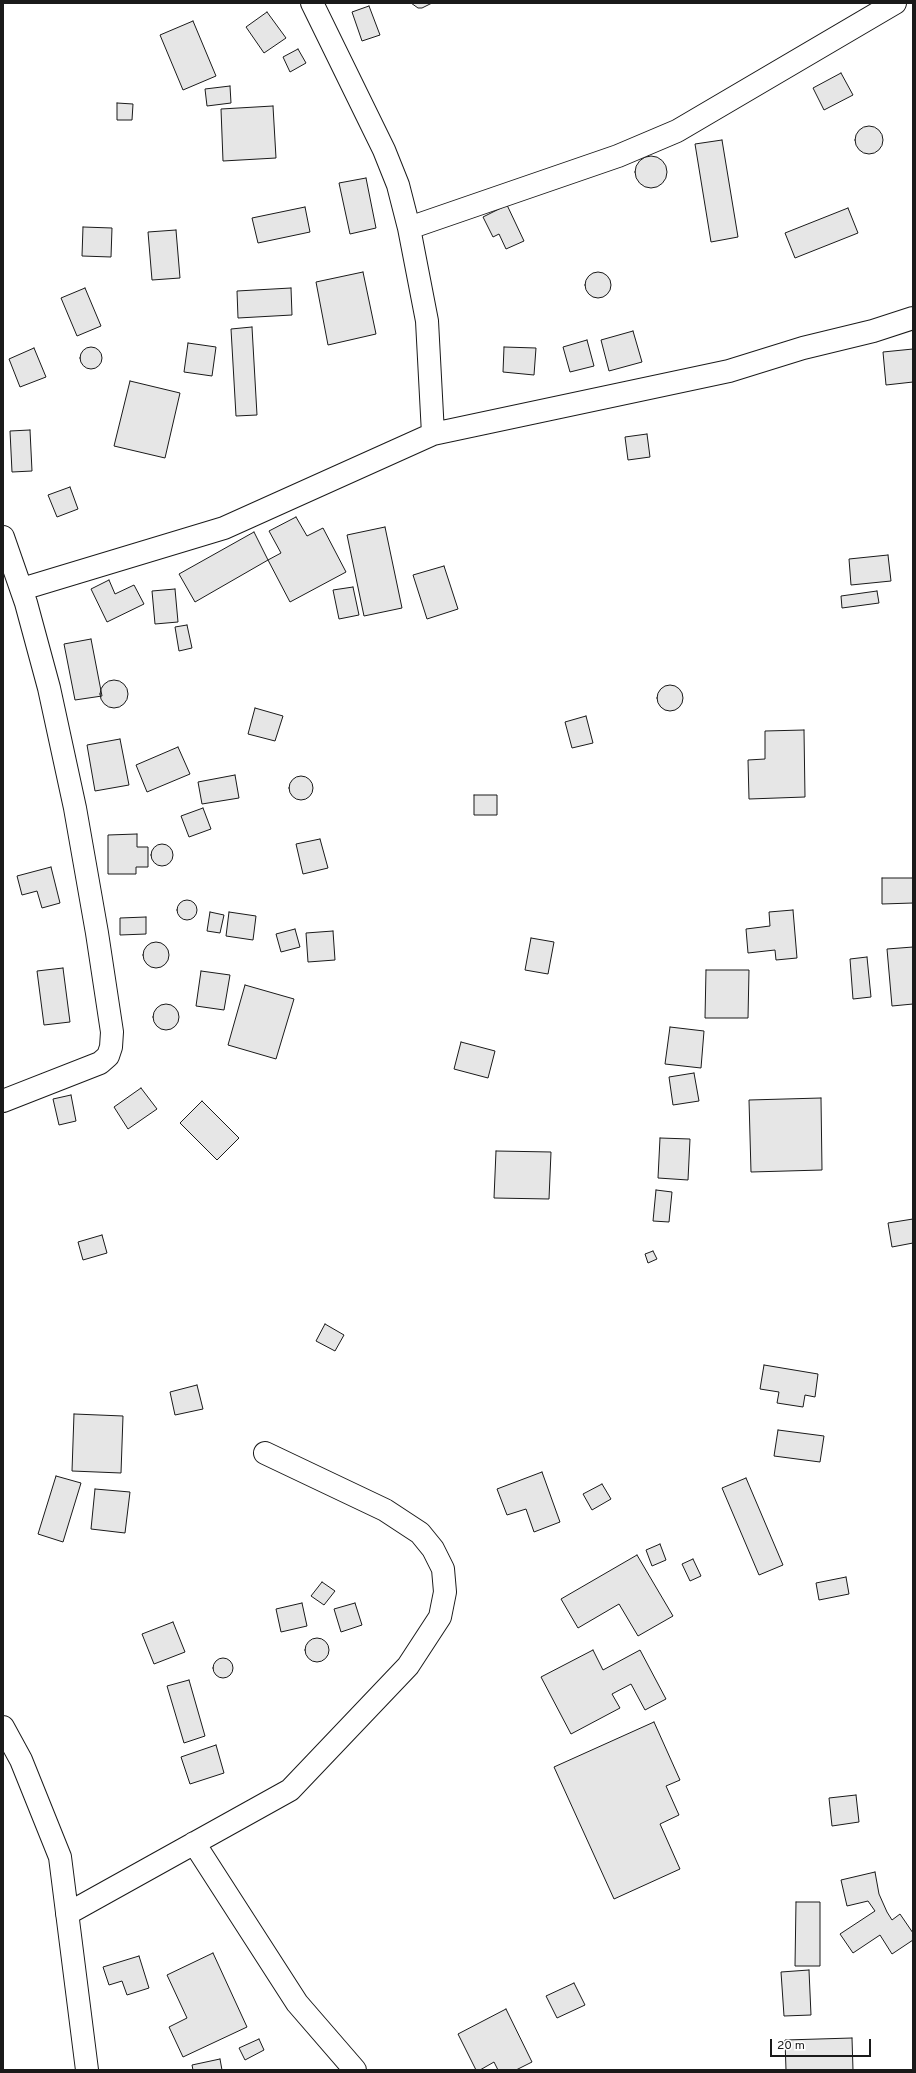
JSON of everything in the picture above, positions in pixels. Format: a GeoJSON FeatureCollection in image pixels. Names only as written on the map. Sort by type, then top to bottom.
{"type":"FeatureCollection","features":[{"type":"Feature","properties":{"kind":"street"},"geometry":{"type":"LineString","coordinates":[[312,3],[384,150],[398,185],[409,228],[427,321],[433,434]]}},
{"type":"Feature","properties":{"kind":"street"},"geometry":{"type":"LineString","coordinates":[[409,228],[618,156],[677,131],[895,3]]}},
{"type":"Feature","properties":{"kind":"street"},"geometry":{"type":"LineString","coordinates":[[22,589],[224,528],[433,434],[729,372],[803,348],[873,331],[913,318]]}},
{"type":"Feature","properties":{"kind":"street"},"geometry":{"type":"LineString","coordinates":[[3,538],[22,589],[49,688],[75,808],[97,933],[112,1032],[111,1047],[108,1056],[100,1063],[3,1101]]}},
{"type":"Feature","properties":{"kind":"street"},"geometry":{"type":"LineString","coordinates":[[67,1914],[290,1790],[408,1666],[440,1617],[445,1592],[443,1569],[434,1549],[420,1533],[385,1510],[265,1453]]}},
{"type":"Feature","properties":{"kind":"street"},"geometry":{"type":"LineString","coordinates":[[3,1727],[21,1760],[60,1857],[87,2070]]}},
{"type":"Feature","properties":{"kind":"street"},"geometry":{"type":"LineString","coordinates":[[194,1843],[298,2003],[355,2070]]}},
{"type":"Feature","properties":{"kind":"building"},"geometry":{"type":"Polygon","coordinates":[[[411,3],[432,3],[422,8],[418,8],[411,3]]]}},
{"type":"Feature","properties":{"kind":"building"},"geometry":{"type":"Polygon","coordinates":[[[369,6],[380,35],[362,41],[352,12],[369,6]]]}},
{"type":"Feature","properties":{"kind":"building"},"geometry":{"type":"Polygon","coordinates":[[[267,12],[286,38],[264,53],[246,27],[267,12]]]}},
{"type":"Feature","properties":{"kind":"building"},"geometry":{"type":"Polygon","coordinates":[[[193,21],[216,76],[183,90],[160,35],[193,21]]]}},
{"type":"Feature","properties":{"kind":"building"},"geometry":{"type":"Polygon","coordinates":[[[298,49],[306,63],[290,72],[283,57],[298,49]]]}},
{"type":"Feature","properties":{"kind":"building"},"geometry":{"type":"Polygon","coordinates":[[[841,73],[853,95],[824,110],[813,88],[841,73]]]}},
{"type":"Feature","properties":{"kind":"building"},"geometry":{"type":"Polygon","coordinates":[[[230,86],[231,103],[207,106],[205,89],[230,86]]]}},
{"type":"Feature","properties":{"kind":"building"},"geometry":{"type":"Polygon","coordinates":[[[117,103],[133,104],[132,120],[117,120],[117,103]]]}},
{"type":"Feature","properties":{"kind":"building"},"geometry":{"type":"Polygon","coordinates":[[[273,106],[276,158],[223,161],[221,109],[273,106]]]}},
{"type":"Feature","properties":{"kind":"building"},"geometry":{"type":"Polygon","coordinates":[[[869,126],[879,130],[883,140],[879,150],[869,154],[859,150],[855,140],[859,130],[869,126]]]}},
{"type":"Feature","properties":{"kind":"building"},"geometry":{"type":"Polygon","coordinates":[[[722,140],[738,237],[711,242],[695,144],[722,140]]]}},
{"type":"Feature","properties":{"kind":"building"},"geometry":{"type":"Polygon","coordinates":[[[648,156],[654,156],[664,163],[667,172],[666,178],[660,185],[654,188],[648,188],[638,181],[635,175],[635,169],[642,159],[648,156]]]}},
{"type":"Feature","properties":{"kind":"building"},"geometry":{"type":"Polygon","coordinates":[[[366,178],[376,228],[350,234],[339,183],[366,178]]]}},
{"type":"Feature","properties":{"kind":"building"},"geometry":{"type":"Polygon","coordinates":[[[507,205],[524,241],[506,249],[499,234],[493,237],[483,217],[507,205]]]}},
{"type":"Feature","properties":{"kind":"building"},"geometry":{"type":"Polygon","coordinates":[[[305,207],[310,232],[258,243],[252,218],[305,207]]]}},
{"type":"Feature","properties":{"kind":"building"},"geometry":{"type":"Polygon","coordinates":[[[848,208],[858,233],[795,258],[785,233],[848,208]]]}},
{"type":"Feature","properties":{"kind":"building"},"geometry":{"type":"Polygon","coordinates":[[[83,227],[112,228],[111,257],[82,256],[83,227]]]}},
{"type":"Feature","properties":{"kind":"building"},"geometry":{"type":"Polygon","coordinates":[[[176,230],[180,278],[152,280],[148,232],[176,230]]]}},
{"type":"Feature","properties":{"kind":"building"},"geometry":{"type":"Polygon","coordinates":[[[363,272],[376,334],[328,345],[316,282],[363,272]]]}},
{"type":"Feature","properties":{"kind":"building"},"geometry":{"type":"Polygon","coordinates":[[[598,272],[607,276],[611,285],[607,294],[598,298],[589,294],[585,285],[589,276],[598,272]]]}},
{"type":"Feature","properties":{"kind":"building"},"geometry":{"type":"Polygon","coordinates":[[[85,288],[101,326],[77,336],[61,298],[85,288]]]}},
{"type":"Feature","properties":{"kind":"building"},"geometry":{"type":"Polygon","coordinates":[[[291,288],[292,315],[238,318],[237,291],[291,288]]]}},
{"type":"Feature","properties":{"kind":"building"},"geometry":{"type":"Polygon","coordinates":[[[252,327],[257,415],[236,416],[231,329],[252,327]]]}},
{"type":"Feature","properties":{"kind":"building"},"geometry":{"type":"Polygon","coordinates":[[[633,331],[642,362],[609,371],[601,340],[633,331]]]}},
{"type":"Feature","properties":{"kind":"building"},"geometry":{"type":"Polygon","coordinates":[[[587,340],[594,366],[570,372],[563,347],[587,340]]]}},
{"type":"Feature","properties":{"kind":"building"},"geometry":{"type":"Polygon","coordinates":[[[188,343],[216,347],[212,376],[184,372],[188,343]]]}},
{"type":"Feature","properties":{"kind":"building"},"geometry":{"type":"Polygon","coordinates":[[[91,347],[99,350],[102,358],[99,366],[91,369],[83,366],[80,358],[83,350],[91,347]]]}},
{"type":"Feature","properties":{"kind":"building"},"geometry":{"type":"Polygon","coordinates":[[[504,347],[536,348],[534,375],[503,372],[504,347]]]}},
{"type":"Feature","properties":{"kind":"building"},"geometry":{"type":"Polygon","coordinates":[[[34,348],[46,377],[20,387],[9,359],[34,348]]]}},
{"type":"Feature","properties":{"kind":"building"},"geometry":{"type":"Polygon","coordinates":[[[913,349],[913,382],[886,385],[883,352],[913,349]]]}},
{"type":"Feature","properties":{"kind":"building"},"geometry":{"type":"Polygon","coordinates":[[[130,381],[180,393],[165,458],[114,446],[130,381]]]}},
{"type":"Feature","properties":{"kind":"building"},"geometry":{"type":"Polygon","coordinates":[[[30,430],[32,471],[12,472],[10,431],[30,430]]]}},
{"type":"Feature","properties":{"kind":"building"},"geometry":{"type":"Polygon","coordinates":[[[647,434],[650,457],[628,460],[625,437],[647,434]]]}},
{"type":"Feature","properties":{"kind":"building"},"geometry":{"type":"Polygon","coordinates":[[[70,487],[78,509],[57,517],[48,495],[70,487]]]}},
{"type":"Feature","properties":{"kind":"building"},"geometry":{"type":"Polygon","coordinates":[[[296,517],[307,536],[323,528],[346,572],[290,602],[268,560],[281,553],[269,531],[296,517]]]}},
{"type":"Feature","properties":{"kind":"building"},"geometry":{"type":"Polygon","coordinates":[[[385,527],[402,608],[364,616],[347,535],[385,527]]]}},
{"type":"Feature","properties":{"kind":"building"},"geometry":{"type":"Polygon","coordinates":[[[254,532],[268,560],[195,602],[179,574],[254,532]]]}},
{"type":"Feature","properties":{"kind":"building"},"geometry":{"type":"Polygon","coordinates":[[[888,555],[891,581],[851,585],[849,559],[888,555]]]}},
{"type":"Feature","properties":{"kind":"building"},"geometry":{"type":"Polygon","coordinates":[[[444,566],[458,609],[427,619],[413,575],[444,566]]]}},
{"type":"Feature","properties":{"kind":"building"},"geometry":{"type":"Polygon","coordinates":[[[109,580],[115,594],[134,585],[144,604],[107,622],[91,589],[109,580]]]}},
{"type":"Feature","properties":{"kind":"building"},"geometry":{"type":"Polygon","coordinates":[[[353,587],[359,615],[339,619],[333,590],[353,587]]]}},
{"type":"Feature","properties":{"kind":"building"},"geometry":{"type":"Polygon","coordinates":[[[175,589],[178,622],[155,624],[152,591],[175,589]]]}},
{"type":"Feature","properties":{"kind":"building"},"geometry":{"type":"Polygon","coordinates":[[[877,591],[879,603],[842,608],[841,596],[877,591]]]}},
{"type":"Feature","properties":{"kind":"building"},"geometry":{"type":"Polygon","coordinates":[[[187,625],[192,648],[179,651],[175,627],[187,625]]]}},
{"type":"Feature","properties":{"kind":"building"},"geometry":{"type":"Polygon","coordinates":[[[91,639],[102,696],[75,700],[64,644],[91,639]]]}},
{"type":"Feature","properties":{"kind":"building"},"geometry":{"type":"Polygon","coordinates":[[[114,680],[120,681],[124,684],[127,688],[127,700],[124,704],[120,707],[114,708],[108,707],[104,704],[101,700],[100,694],[101,688],[104,684],[108,681],[114,680]]]}},
{"type":"Feature","properties":{"kind":"building"},"geometry":{"type":"Polygon","coordinates":[[[670,685],[679,689],[683,698],[679,707],[670,711],[661,707],[657,698],[661,689],[670,685]]]}},
{"type":"Feature","properties":{"kind":"building"},"geometry":{"type":"Polygon","coordinates":[[[255,708],[283,716],[275,741],[248,734],[255,708]]]}},
{"type":"Feature","properties":{"kind":"building"},"geometry":{"type":"Polygon","coordinates":[[[586,716],[593,743],[572,748],[565,722],[586,716]]]}},
{"type":"Feature","properties":{"kind":"building"},"geometry":{"type":"Polygon","coordinates":[[[804,730],[805,797],[749,799],[748,760],[765,759],[765,731],[804,730]]]}},
{"type":"Feature","properties":{"kind":"building"},"geometry":{"type":"Polygon","coordinates":[[[120,739],[129,785],[95,791],[87,745],[120,739]]]}},
{"type":"Feature","properties":{"kind":"building"},"geometry":{"type":"Polygon","coordinates":[[[178,747],[190,774],[147,792],[136,765],[178,747]]]}},
{"type":"Feature","properties":{"kind":"building"},"geometry":{"type":"Polygon","coordinates":[[[235,775],[239,798],[202,804],[198,782],[235,775]]]}},
{"type":"Feature","properties":{"kind":"building"},"geometry":{"type":"Polygon","coordinates":[[[296,776],[306,776],[313,783],[313,793],[306,800],[296,800],[289,793],[289,783],[296,776]]]}},
{"type":"Feature","properties":{"kind":"building"},"geometry":{"type":"Polygon","coordinates":[[[474,795],[497,795],[497,815],[474,815],[474,795]]]}},
{"type":"Feature","properties":{"kind":"building"},"geometry":{"type":"Polygon","coordinates":[[[203,808],[211,829],[189,837],[181,816],[203,808]]]}},
{"type":"Feature","properties":{"kind":"building"},"geometry":{"type":"Polygon","coordinates":[[[137,834],[137,847],[148,847],[148,867],[136,867],[136,874],[108,874],[108,835],[137,834]]]}},
{"type":"Feature","properties":{"kind":"building"},"geometry":{"type":"Polygon","coordinates":[[[320,839],[328,868],[303,874],[296,844],[320,839]]]}},
{"type":"Feature","properties":{"kind":"building"},"geometry":{"type":"Polygon","coordinates":[[[162,844],[170,847],[173,855],[170,863],[162,866],[154,863],[151,855],[154,847],[162,844]]]}},
{"type":"Feature","properties":{"kind":"building"},"geometry":{"type":"Polygon","coordinates":[[[51,867],[60,903],[42,908],[37,891],[22,895],[17,876],[51,867]]]}},
{"type":"Feature","properties":{"kind":"building"},"geometry":{"type":"Polygon","coordinates":[[[882,878],[913,878],[913,903],[882,904],[882,878]]]}},
{"type":"Feature","properties":{"kind":"building"},"geometry":{"type":"Polygon","coordinates":[[[187,900],[194,903],[197,910],[194,917],[187,920],[180,917],[177,910],[180,903],[187,900]]]}},
{"type":"Feature","properties":{"kind":"building"},"geometry":{"type":"Polygon","coordinates":[[[793,910],[797,958],[776,960],[775,950],[748,953],[746,929],[770,926],[769,912],[793,910]]]}},
{"type":"Feature","properties":{"kind":"building"},"geometry":{"type":"Polygon","coordinates":[[[210,912],[224,915],[220,933],[207,931],[210,912]]]}},
{"type":"Feature","properties":{"kind":"building"},"geometry":{"type":"Polygon","coordinates":[[[229,912],[256,916],[253,940],[226,936],[229,912]]]}},
{"type":"Feature","properties":{"kind":"building"},"geometry":{"type":"Polygon","coordinates":[[[146,917],[146,934],[120,935],[120,918],[146,917]]]}},
{"type":"Feature","properties":{"kind":"building"},"geometry":{"type":"Polygon","coordinates":[[[295,929],[300,947],[281,952],[276,934],[295,929]]]}},
{"type":"Feature","properties":{"kind":"building"},"geometry":{"type":"Polygon","coordinates":[[[333,931],[335,960],[308,962],[306,933],[333,931]]]}},
{"type":"Feature","properties":{"kind":"building"},"geometry":{"type":"Polygon","coordinates":[[[531,938],[554,942],[548,974],[525,970],[531,938]]]}},
{"type":"Feature","properties":{"kind":"building"},"geometry":{"type":"Polygon","coordinates":[[[156,942],[165,946],[169,955],[165,964],[156,968],[147,964],[143,955],[147,946],[156,942]]]}},
{"type":"Feature","properties":{"kind":"building"},"geometry":{"type":"Polygon","coordinates":[[[913,947],[913,1004],[892,1006],[887,949],[913,947]]]}},
{"type":"Feature","properties":{"kind":"building"},"geometry":{"type":"Polygon","coordinates":[[[867,957],[871,997],[853,999],[850,959],[867,957]]]}},
{"type":"Feature","properties":{"kind":"building"},"geometry":{"type":"Polygon","coordinates":[[[63,968],[70,1022],[44,1025],[37,971],[63,968]]]}},
{"type":"Feature","properties":{"kind":"building"},"geometry":{"type":"Polygon","coordinates":[[[706,970],[749,970],[748,1018],[705,1018],[706,970]]]}},
{"type":"Feature","properties":{"kind":"building"},"geometry":{"type":"Polygon","coordinates":[[[201,971],[230,975],[224,1010],[196,1006],[201,971]]]}},
{"type":"Feature","properties":{"kind":"building"},"geometry":{"type":"Polygon","coordinates":[[[245,985],[294,999],[276,1059],[228,1045],[245,985]]]}},
{"type":"Feature","properties":{"kind":"building"},"geometry":{"type":"Polygon","coordinates":[[[166,1004],[175,1008],[179,1017],[175,1026],[166,1030],[157,1026],[153,1017],[157,1008],[166,1004]]]}},
{"type":"Feature","properties":{"kind":"building"},"geometry":{"type":"Polygon","coordinates":[[[670,1027],[704,1031],[701,1068],[665,1064],[670,1027]]]}},
{"type":"Feature","properties":{"kind":"building"},"geometry":{"type":"Polygon","coordinates":[[[461,1042],[495,1051],[488,1078],[454,1069],[461,1042]]]}},
{"type":"Feature","properties":{"kind":"building"},"geometry":{"type":"Polygon","coordinates":[[[694,1073],[699,1101],[673,1105],[669,1077],[694,1073]]]}},
{"type":"Feature","properties":{"kind":"building"},"geometry":{"type":"Polygon","coordinates":[[[141,1088],[157,1109],[128,1129],[114,1107],[141,1088]]]}},
{"type":"Feature","properties":{"kind":"building"},"geometry":{"type":"Polygon","coordinates":[[[71,1095],[76,1121],[59,1125],[53,1099],[71,1095]]]}},
{"type":"Feature","properties":{"kind":"building"},"geometry":{"type":"Polygon","coordinates":[[[821,1098],[822,1170],[751,1172],[749,1100],[821,1098]]]}},
{"type":"Feature","properties":{"kind":"building"},"geometry":{"type":"Polygon","coordinates":[[[202,1101],[239,1138],[217,1160],[180,1123],[202,1101]]]}},
{"type":"Feature","properties":{"kind":"building"},"geometry":{"type":"Polygon","coordinates":[[[660,1138],[690,1139],[688,1180],[658,1178],[660,1138]]]}},
{"type":"Feature","properties":{"kind":"building"},"geometry":{"type":"Polygon","coordinates":[[[496,1151],[551,1152],[549,1199],[494,1198],[496,1151]]]}},
{"type":"Feature","properties":{"kind":"building"},"geometry":{"type":"Polygon","coordinates":[[[656,1190],[672,1192],[669,1222],[653,1221],[656,1190]]]}},
{"type":"Feature","properties":{"kind":"building"},"geometry":{"type":"Polygon","coordinates":[[[913,1219],[913,1243],[892,1247],[888,1223],[913,1219]]]}},
{"type":"Feature","properties":{"kind":"building"},"geometry":{"type":"Polygon","coordinates":[[[102,1235],[107,1253],[83,1260],[78,1242],[102,1235]]]}},
{"type":"Feature","properties":{"kind":"building"},"geometry":{"type":"Polygon","coordinates":[[[653,1251],[657,1259],[648,1263],[645,1254],[653,1251]]]}},
{"type":"Feature","properties":{"kind":"building"},"geometry":{"type":"Polygon","coordinates":[[[325,1324],[344,1335],[335,1351],[316,1341],[325,1324]]]}},
{"type":"Feature","properties":{"kind":"building"},"geometry":{"type":"Polygon","coordinates":[[[764,1365],[818,1374],[815,1397],[805,1395],[803,1407],[777,1403],[779,1392],[760,1389],[764,1365]]]}},
{"type":"Feature","properties":{"kind":"building"},"geometry":{"type":"Polygon","coordinates":[[[197,1385],[203,1409],[175,1415],[170,1392],[197,1385]]]}},
{"type":"Feature","properties":{"kind":"building"},"geometry":{"type":"Polygon","coordinates":[[[74,1414],[123,1416],[121,1473],[72,1471],[74,1414]]]}},
{"type":"Feature","properties":{"kind":"building"},"geometry":{"type":"Polygon","coordinates":[[[778,1430],[824,1436],[820,1462],[774,1456],[778,1430]]]}},
{"type":"Feature","properties":{"kind":"building"},"geometry":{"type":"Polygon","coordinates":[[[542,1472],[560,1522],[534,1532],[526,1509],[507,1515],[497,1489],[542,1472]]]}},
{"type":"Feature","properties":{"kind":"building"},"geometry":{"type":"Polygon","coordinates":[[[56,1476],[81,1483],[63,1542],[38,1534],[56,1476]]]}},
{"type":"Feature","properties":{"kind":"building"},"geometry":{"type":"Polygon","coordinates":[[[746,1478],[783,1565],[759,1575],[722,1488],[746,1478]]]}},
{"type":"Feature","properties":{"kind":"building"},"geometry":{"type":"Polygon","coordinates":[[[602,1484],[611,1499],[592,1510],[583,1494],[602,1484]]]}},
{"type":"Feature","properties":{"kind":"building"},"geometry":{"type":"Polygon","coordinates":[[[95,1489],[130,1492],[125,1533],[91,1529],[95,1489]]]}},
{"type":"Feature","properties":{"kind":"building"},"geometry":{"type":"Polygon","coordinates":[[[660,1544],[666,1560],[652,1566],[646,1550],[660,1544]]]}},
{"type":"Feature","properties":{"kind":"building"},"geometry":{"type":"Polygon","coordinates":[[[637,1555],[673,1616],[638,1636],[619,1604],[578,1628],[561,1599],[637,1555]]]}},
{"type":"Feature","properties":{"kind":"building"},"geometry":{"type":"Polygon","coordinates":[[[693,1559],[701,1576],[690,1581],[682,1564],[693,1559]]]}},
{"type":"Feature","properties":{"kind":"building"},"geometry":{"type":"Polygon","coordinates":[[[846,1577],[849,1594],[819,1600],[816,1583],[846,1577]]]}},
{"type":"Feature","properties":{"kind":"building"},"geometry":{"type":"Polygon","coordinates":[[[322,1582],[335,1591],[324,1605],[311,1596],[322,1582]]]}},
{"type":"Feature","properties":{"kind":"building"},"geometry":{"type":"Polygon","coordinates":[[[302,1603],[307,1626],[281,1632],[276,1609],[302,1603]]]}},
{"type":"Feature","properties":{"kind":"building"},"geometry":{"type":"Polygon","coordinates":[[[355,1603],[362,1625],[341,1632],[334,1609],[355,1603]]]}},
{"type":"Feature","properties":{"kind":"building"},"geometry":{"type":"Polygon","coordinates":[[[173,1622],[185,1652],[154,1664],[142,1634],[173,1622]]]}},
{"type":"Feature","properties":{"kind":"building"},"geometry":{"type":"Polygon","coordinates":[[[317,1638],[322,1639],[328,1645],[328,1655],[322,1661],[317,1662],[312,1661],[306,1655],[305,1650],[306,1645],[312,1639],[317,1638]]]}},
{"type":"Feature","properties":{"kind":"building"},"geometry":{"type":"Polygon","coordinates":[[[593,1650],[603,1670],[640,1650],[666,1699],[645,1710],[631,1684],[612,1694],[620,1708],[571,1734],[541,1677],[593,1650]]]}},
{"type":"Feature","properties":{"kind":"building"},"geometry":{"type":"Polygon","coordinates":[[[219,1658],[227,1658],[233,1664],[233,1672],[227,1678],[219,1678],[213,1672],[213,1664],[219,1658]]]}},
{"type":"Feature","properties":{"kind":"building"},"geometry":{"type":"Polygon","coordinates":[[[189,1680],[205,1736],[184,1743],[167,1686],[189,1680]]]}},
{"type":"Feature","properties":{"kind":"building"},"geometry":{"type":"Polygon","coordinates":[[[654,1722],[680,1780],[666,1786],[679,1815],[660,1824],[680,1869],[614,1899],[554,1767],[654,1722]]]}},
{"type":"Feature","properties":{"kind":"building"},"geometry":{"type":"Polygon","coordinates":[[[216,1745],[224,1773],[190,1784],[181,1757],[216,1745]]]}},
{"type":"Feature","properties":{"kind":"building"},"geometry":{"type":"Polygon","coordinates":[[[856,1795],[859,1822],[832,1826],[829,1798],[856,1795]]]}},
{"type":"Feature","properties":{"kind":"building"},"geometry":{"type":"Polygon","coordinates":[[[875,1872],[879,1894],[887,1912],[892,1920],[900,1914],[913,1933],[913,1940],[892,1954],[880,1935],[853,1953],[840,1934],[875,1911],[868,1901],[847,1906],[841,1880],[875,1872]]]}},
{"type":"Feature","properties":{"kind":"building"},"geometry":{"type":"Polygon","coordinates":[[[796,1902],[820,1902],[820,1966],[795,1966],[796,1902]]]}},
{"type":"Feature","properties":{"kind":"building"},"geometry":{"type":"Polygon","coordinates":[[[213,1953],[247,2027],[183,2057],[169,2027],[187,2018],[167,1975],[213,1953]]]}},
{"type":"Feature","properties":{"kind":"building"},"geometry":{"type":"Polygon","coordinates":[[[139,1956],[149,1988],[127,1995],[122,1981],[109,1985],[103,1967],[139,1956]]]}},
{"type":"Feature","properties":{"kind":"building"},"geometry":{"type":"Polygon","coordinates":[[[809,1970],[811,2015],[784,2016],[781,1972],[809,1970]]]}},
{"type":"Feature","properties":{"kind":"building"},"geometry":{"type":"Polygon","coordinates":[[[574,1983],[585,2005],[557,2018],[546,1996],[574,1983]]]}},
{"type":"Feature","properties":{"kind":"building"},"geometry":{"type":"Polygon","coordinates":[[[506,2009],[532,2062],[516,2070],[498,2070],[494,2062],[480,2070],[476,2070],[458,2034],[506,2009]]]}},
{"type":"Feature","properties":{"kind":"building"},"geometry":{"type":"Polygon","coordinates":[[[852,2038],[853,2070],[786,2070],[785,2040],[852,2038]]]}},
{"type":"Feature","properties":{"kind":"building"},"geometry":{"type":"Polygon","coordinates":[[[259,2039],[264,2050],[245,2060],[239,2048],[259,2039]]]}},
{"type":"Feature","properties":{"kind":"building"},"geometry":{"type":"Polygon","coordinates":[[[220,2059],[222,2070],[193,2070],[192,2065],[220,2059]]]}}]}
